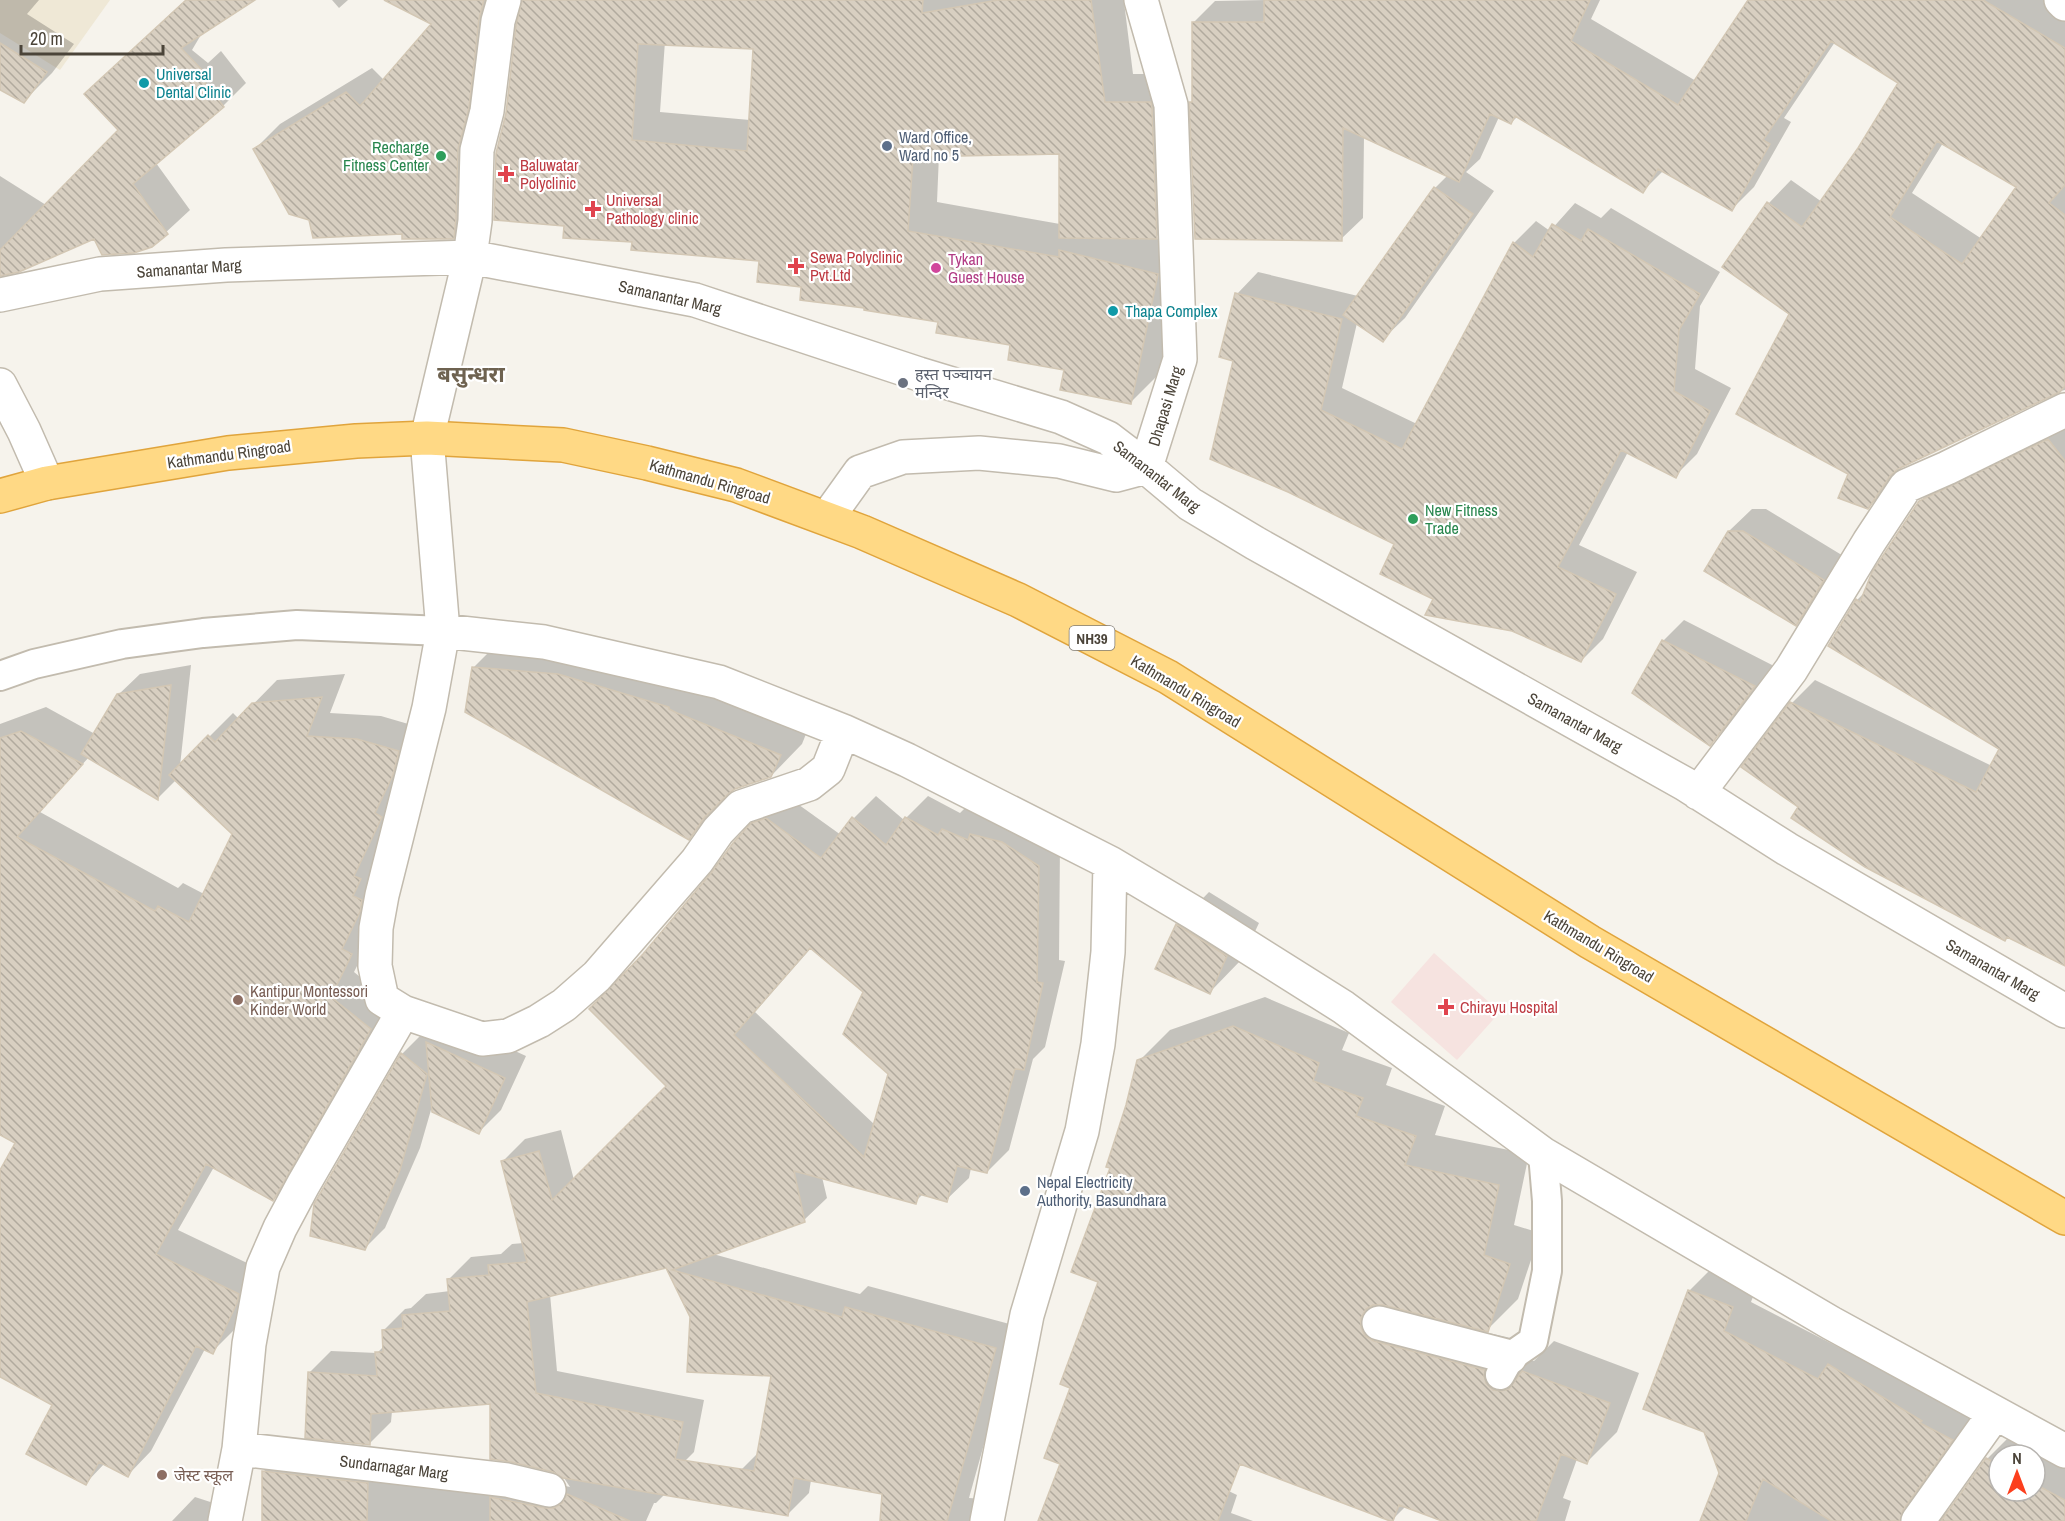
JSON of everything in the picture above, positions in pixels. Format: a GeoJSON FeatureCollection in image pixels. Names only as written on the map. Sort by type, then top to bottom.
{"type":"FeatureCollection","features":[{"type":"Feature","properties":{"kind":"highway","name":"Kathmandu Ringroad"},"geometry":{"type":"LineString","coordinates":[[0,496],[47,483],[171,462],[294,445],[427,438],[563,445],[736,485],[827,518],[1018,600],[1168,678],[1590,942],[2065,1218]]}},
{"type":"Feature","properties":{"kind":"street"},"geometry":{"type":"LineString","coordinates":[[504,0],[498,21],[487,111],[477,150],[475,221],[470,257],[427,438],[443,631],[429,708],[382,895],[376,928],[375,966],[382,999],[403,1012],[482,1039],[508,1036],[539,1021],[564,1005],[597,976],[697,861],[718,831],[741,807],[809,784],[828,769],[843,731]]}},
{"type":"Feature","properties":{"kind":"street","name":"Dhapasi Marg"},"geometry":{"type":"LineString","coordinates":[[827,518],[860,471],[903,457],[979,453],[1059,461],[1116,475],[1146,467],[1180,359],[1171,105],[1141,0]]}},
{"type":"Feature","properties":{"kind":"street"},"geometry":{"type":"LineString","coordinates":[[2061,0],[2065,4]]}},
{"type":"Feature","properties":{"kind":"street","name":"Samanantar Marg"},"geometry":{"type":"LineString","coordinates":[[0,296],[100,274],[226,265],[470,257],[695,300],[920,374],[1061,417],[1108,438],[1190,504],[1255,543],[1698,793],[1797,855],[2065,1011]]}},
{"type":"Feature","properties":{"kind":"street"},"geometry":{"type":"LineString","coordinates":[[0,385],[47,483]]}},
{"type":"Feature","properties":{"kind":"street"},"geometry":{"type":"LineString","coordinates":[[1698,793],[1791,670],[1906,486],[2065,410]]}},
{"type":"Feature","properties":{"kind":"street"},"geometry":{"type":"LineString","coordinates":[[443,631],[544,642],[719,682],[843,731],[908,760],[1110,863],[1194,913],[1343,1007],[1543,1154],[1831,1323],[2065,1452]]}},
{"type":"Feature","properties":{"kind":"street"},"geometry":{"type":"LineString","coordinates":[[987,1521],[1027,1315],[1082,1131],[1098,1044],[1108,952],[1110,863]]}},
{"type":"Feature","properties":{"kind":"street"},"geometry":{"type":"LineString","coordinates":[[225,1521],[239,1449],[249,1344],[263,1267],[280,1228],[303,1185],[403,1012]]}},
{"type":"Feature","properties":{"kind":"street"},"geometry":{"type":"LineString","coordinates":[[1379,1323],[1505,1366]]}},
{"type":"Feature","properties":{"kind":"street"},"geometry":{"type":"LineString","coordinates":[[1918,1521],[1995,1413]]}},
{"type":"Feature","properties":{"kind":"street","name":"Sundarnagar Marg"},"geometry":{"type":"LineString","coordinates":[[239,1449],[507,1480],[549,1490]]}},
{"type":"Feature","properties":{"kind":"lane"},"geometry":{"type":"LineString","coordinates":[[0,676],[34,664],[122,644],[202,633],[297,625],[443,631]]}},
{"type":"Feature","properties":{"kind":"lane"},"geometry":{"type":"LineString","coordinates":[[1505,1366],[1533,1341],[1548,1271],[1548,1201],[1543,1154]]}},
{"type":"Feature","properties":{"kind":"shaded area"},"geometry":{"type":"Polygon","coordinates":[[[0,0],[110,0],[60,70],[0,33],[0,0]]]}},
{"type":"Feature","properties":{"kind":"shaded area","name":"Chirayu Hospital"},"geometry":{"type":"Polygon","coordinates":[[[1434,953],[1500,1012],[1457,1060],[1391,1002],[1434,953]]]}},
{"type":"Feature","properties":{"kind":"building"},"geometry":{"type":"Polygon","coordinates":[[[186,0],[255,0],[181,48],[204,72],[200,76],[224,107],[133,184],[168,234],[152,247],[134,253],[102,255],[94,239],[19,272],[0,276],[0,250],[118,130],[84,94],[186,0]]]}},
{"type":"Feature","properties":{"kind":"building"},"geometry":{"type":"Polygon","coordinates":[[[384,0],[484,0],[479,19],[469,108],[458,149],[454,239],[402,239],[402,234],[313,238],[309,220],[289,214],[253,149],[346,92],[360,106],[431,24],[384,0]]]}},
{"type":"Feature","properties":{"kind":"building"},"geometry":{"type":"Polygon","coordinates":[[[522,0],[923,0],[922,13],[998,0],[1091,0],[1105,102],[1151,102],[1157,239],[1059,238],[1059,154],[913,157],[908,231],[1059,257],[1059,250],[1158,274],[1131,404],[1060,390],[1064,370],[1008,360],[1010,345],[936,333],[938,322],[864,310],[864,308],[800,300],[801,287],[757,282],[759,261],[631,250],[632,242],[563,238],[564,226],[494,220],[496,153],[506,113],[516,25],[522,0]],[[638,44],[632,140],[747,151],[753,49],[638,44]]]}},
{"type":"Feature","properties":{"kind":"building"},"geometry":{"type":"Polygon","coordinates":[[[1264,0],[1590,0],[1571,41],[1678,105],[1748,0],[1983,0],[2065,48],[2065,185],[2049,203],[2065,215],[2065,386],[2060,392],[1898,469],[1890,476],[1868,509],[1838,498],[1848,474],[1736,414],[1789,314],[1722,267],[1767,202],[1802,227],[1858,148],[1898,83],[1831,41],[1763,140],[1770,144],[1732,211],[1658,169],[1643,193],[1515,116],[1511,124],[1490,114],[1459,182],[1343,128],[1342,241],[1195,239],[1189,102],[1192,102],[1192,22],[1264,22],[1264,0]],[[1937,141],[1890,217],[1962,264],[2016,187],[1937,141]]]}},
{"type":"Feature","properties":{"kind":"building"},"geometry":{"type":"Polygon","coordinates":[[[0,43],[47,72],[24,103],[0,90],[0,43]]]}},
{"type":"Feature","properties":{"kind":"building"},"geometry":{"type":"Polygon","coordinates":[[[1434,187],[1473,214],[1383,342],[1343,315],[1434,187]]]}},
{"type":"Feature","properties":{"kind":"building"},"geometry":{"type":"Polygon","coordinates":[[[1552,224],[1581,241],[1588,229],[1700,294],[1679,330],[1674,391],[1710,411],[1676,478],[1621,450],[1558,567],[1616,594],[1581,662],[1512,631],[1425,615],[1433,599],[1380,574],[1394,544],[1288,492],[1210,459],[1233,361],[1219,357],[1235,293],[1342,319],[1321,410],[1402,449],[1513,242],[1533,257],[1552,224]]]}},
{"type":"Feature","properties":{"kind":"building"},"geometry":{"type":"Polygon","coordinates":[[[2048,439],[2065,461],[2065,966],[2007,937],[2005,941],[1865,867],[1791,818],[1798,807],[1741,767],[1790,702],[1976,792],[1999,749],[1828,646],[1856,599],[1860,602],[1872,572],[1919,501],[2048,439]]]}},
{"type":"Feature","properties":{"kind":"building"},"geometry":{"type":"Polygon","coordinates":[[[1728,531],[1743,531],[1824,580],[1796,626],[1704,571],[1728,531]]]}},
{"type":"Feature","properties":{"kind":"building"},"geometry":{"type":"Polygon","coordinates":[[[1662,640],[1755,686],[1710,746],[1632,693],[1662,640]]]}},
{"type":"Feature","properties":{"kind":"building"},"geometry":{"type":"Polygon","coordinates":[[[472,667],[558,674],[669,707],[677,713],[781,755],[771,777],[735,789],[728,794],[704,818],[689,840],[465,712],[472,667]]]}},
{"type":"Feature","properties":{"kind":"building"},"geometry":{"type":"Polygon","coordinates":[[[171,685],[158,800],[81,754],[117,694],[171,685]]]}},
{"type":"Feature","properties":{"kind":"building"},"geometry":{"type":"Polygon","coordinates":[[[322,697],[307,736],[357,739],[399,751],[393,775],[375,813],[382,817],[354,876],[361,879],[353,896],[362,900],[360,912],[342,949],[352,954],[331,997],[371,1029],[273,1201],[206,1164],[156,1254],[239,1294],[237,1303],[213,1354],[196,1346],[128,1477],[99,1462],[86,1485],[26,1454],[52,1405],[0,1377],[0,1170],[15,1143],[0,1135],[0,738],[21,731],[83,764],[17,837],[155,911],[158,906],[189,922],[232,834],[169,775],[208,735],[215,742],[252,703],[322,697]]]}},
{"type":"Feature","properties":{"kind":"building"},"geometry":{"type":"Polygon","coordinates":[[[852,817],[886,845],[905,817],[938,835],[942,829],[968,840],[970,834],[1002,842],[1039,866],[1037,982],[1043,983],[1024,1070],[1015,1069],[987,1173],[957,1166],[947,1202],[919,1194],[916,1204],[794,1171],[805,1222],[672,1270],[842,1317],[845,1307],[996,1348],[947,1521],[880,1521],[882,1494],[794,1478],[788,1516],[563,1478],[553,1472],[490,1459],[490,1404],[371,1414],[370,1445],[305,1438],[308,1372],[377,1376],[375,1352],[383,1352],[382,1330],[403,1328],[402,1315],[450,1311],[447,1279],[489,1275],[488,1265],[527,1262],[501,1161],[539,1151],[552,1200],[666,1086],[589,1009],[643,954],[711,873],[733,843],[751,823],[766,818],[821,858],[852,817]],[[810,948],[734,1035],[864,1157],[888,1074],[843,1034],[863,992],[810,948]],[[666,1268],[527,1302],[536,1393],[683,1422],[675,1459],[754,1471],[771,1376],[687,1372],[690,1317],[666,1268]]]}},
{"type":"Feature","properties":{"kind":"building"},"geometry":{"type":"Polygon","coordinates":[[[1176,924],[1227,956],[1210,994],[1155,969],[1176,924]]]}},
{"type":"Feature","properties":{"kind":"building"},"geometry":{"type":"Polygon","coordinates":[[[1233,1026],[1319,1063],[1313,1081],[1363,1098],[1356,1116],[1416,1136],[1405,1165],[1499,1185],[1484,1255],[1510,1264],[1488,1332],[1383,1305],[1373,1305],[1366,1309],[1361,1318],[1361,1327],[1365,1336],[1374,1341],[1485,1370],[1486,1383],[1493,1390],[1509,1389],[1522,1371],[1610,1403],[1587,1464],[1561,1454],[1536,1521],[1442,1521],[1399,1505],[1393,1521],[1390,1521],[1240,1464],[1218,1521],[1038,1521],[1060,1464],[1044,1458],[1070,1388],[1060,1384],[1098,1282],[1071,1272],[1110,1168],[1106,1167],[1126,1105],[1137,1060],[1233,1026]]]}},
{"type":"Feature","properties":{"kind":"building"},"geometry":{"type":"Polygon","coordinates":[[[426,1042],[505,1078],[479,1134],[432,1112],[426,1042]]]}},
{"type":"Feature","properties":{"kind":"building"},"geometry":{"type":"Polygon","coordinates":[[[401,1053],[427,1074],[400,1170],[365,1250],[310,1236],[314,1204],[401,1053]]]}},
{"type":"Feature","properties":{"kind":"building"},"geometry":{"type":"Polygon","coordinates":[[[1688,1290],[1733,1307],[1724,1331],[1818,1379],[1828,1364],[1922,1421],[1920,1423],[1953,1440],[1903,1510],[1900,1521],[1831,1521],[1763,1479],[1746,1521],[1700,1521],[1719,1473],[1704,1432],[1643,1409],[1688,1290]]]}},
{"type":"Feature","properties":{"kind":"building"},"geometry":{"type":"Polygon","coordinates":[[[1986,1458],[1987,1503],[2047,1503],[2047,1490],[2065,1500],[2065,1521],[1941,1521],[1986,1458]]]}},
{"type":"Feature","properties":{"kind":"building"},"geometry":{"type":"Polygon","coordinates":[[[262,1471],[368,1483],[367,1521],[262,1521],[262,1471]]]}},
{"type":"Feature","properties":{"kind":"building"},"geometry":{"type":"Polygon","coordinates":[[[567,1494],[630,1521],[490,1521],[490,1497],[554,1508],[562,1503],[567,1494]]]}},
{"type":"Feature","properties":{"kind":"place","name":"Universal Dental Clinic"},"geometry":{"type":"Point","coordinates":[144,83]}},
{"type":"Feature","properties":{"kind":"place","name":"Ward Office, Ward no 5"},"geometry":{"type":"Point","coordinates":[887,146]}},
{"type":"Feature","properties":{"kind":"place","name":"Recharge Fitness Center"},"geometry":{"type":"Point","coordinates":[441,156]}},
{"type":"Feature","properties":{"kind":"place","name":"Baluwatar Polyclinic"},"geometry":{"type":"Point","coordinates":[506,174]}},
{"type":"Feature","properties":{"kind":"place","name":"Universal Pathology clinic"},"geometry":{"type":"Point","coordinates":[593,209]}},
{"type":"Feature","properties":{"kind":"place","name":"Sewa Polyclinic Pvt.Ltd"},"geometry":{"type":"Point","coordinates":[796,266]}},
{"type":"Feature","properties":{"kind":"place","name":"Tykan Guest House"},"geometry":{"type":"Point","coordinates":[936,268]}},
{"type":"Feature","properties":{"kind":"place","name":"Thapa Complex"},"geometry":{"type":"Point","coordinates":[1113,311]}},
{"type":"Feature","properties":{"kind":"place","name":"हस्त पञ्चायन मन्दिर"},"geometry":{"type":"Point","coordinates":[903,383]}},
{"type":"Feature","properties":{"kind":"place","name":"New Fitness Trade"},"geometry":{"type":"Point","coordinates":[1413,519]}},
{"type":"Feature","properties":{"kind":"place","name":"Kantipur Montessori Kinder World"},"geometry":{"type":"Point","coordinates":[238,1000]}},
{"type":"Feature","properties":{"kind":"place","name":"Chirayu Hospital"},"geometry":{"type":"Point","coordinates":[1446,1007]}},
{"type":"Feature","properties":{"kind":"place","name":"Nepal Electricity Authority, Basundhara"},"geometry":{"type":"Point","coordinates":[1025,1191]}},
{"type":"Feature","properties":{"kind":"place","name":"जेस्ट स्कूल"},"geometry":{"type":"Point","coordinates":[162,1475]}},
{"type":"Feature","properties":{"kind":"district","name":"बसुन्धरा"},"geometry":{"type":"Point","coordinates":[471,374]}}]}
